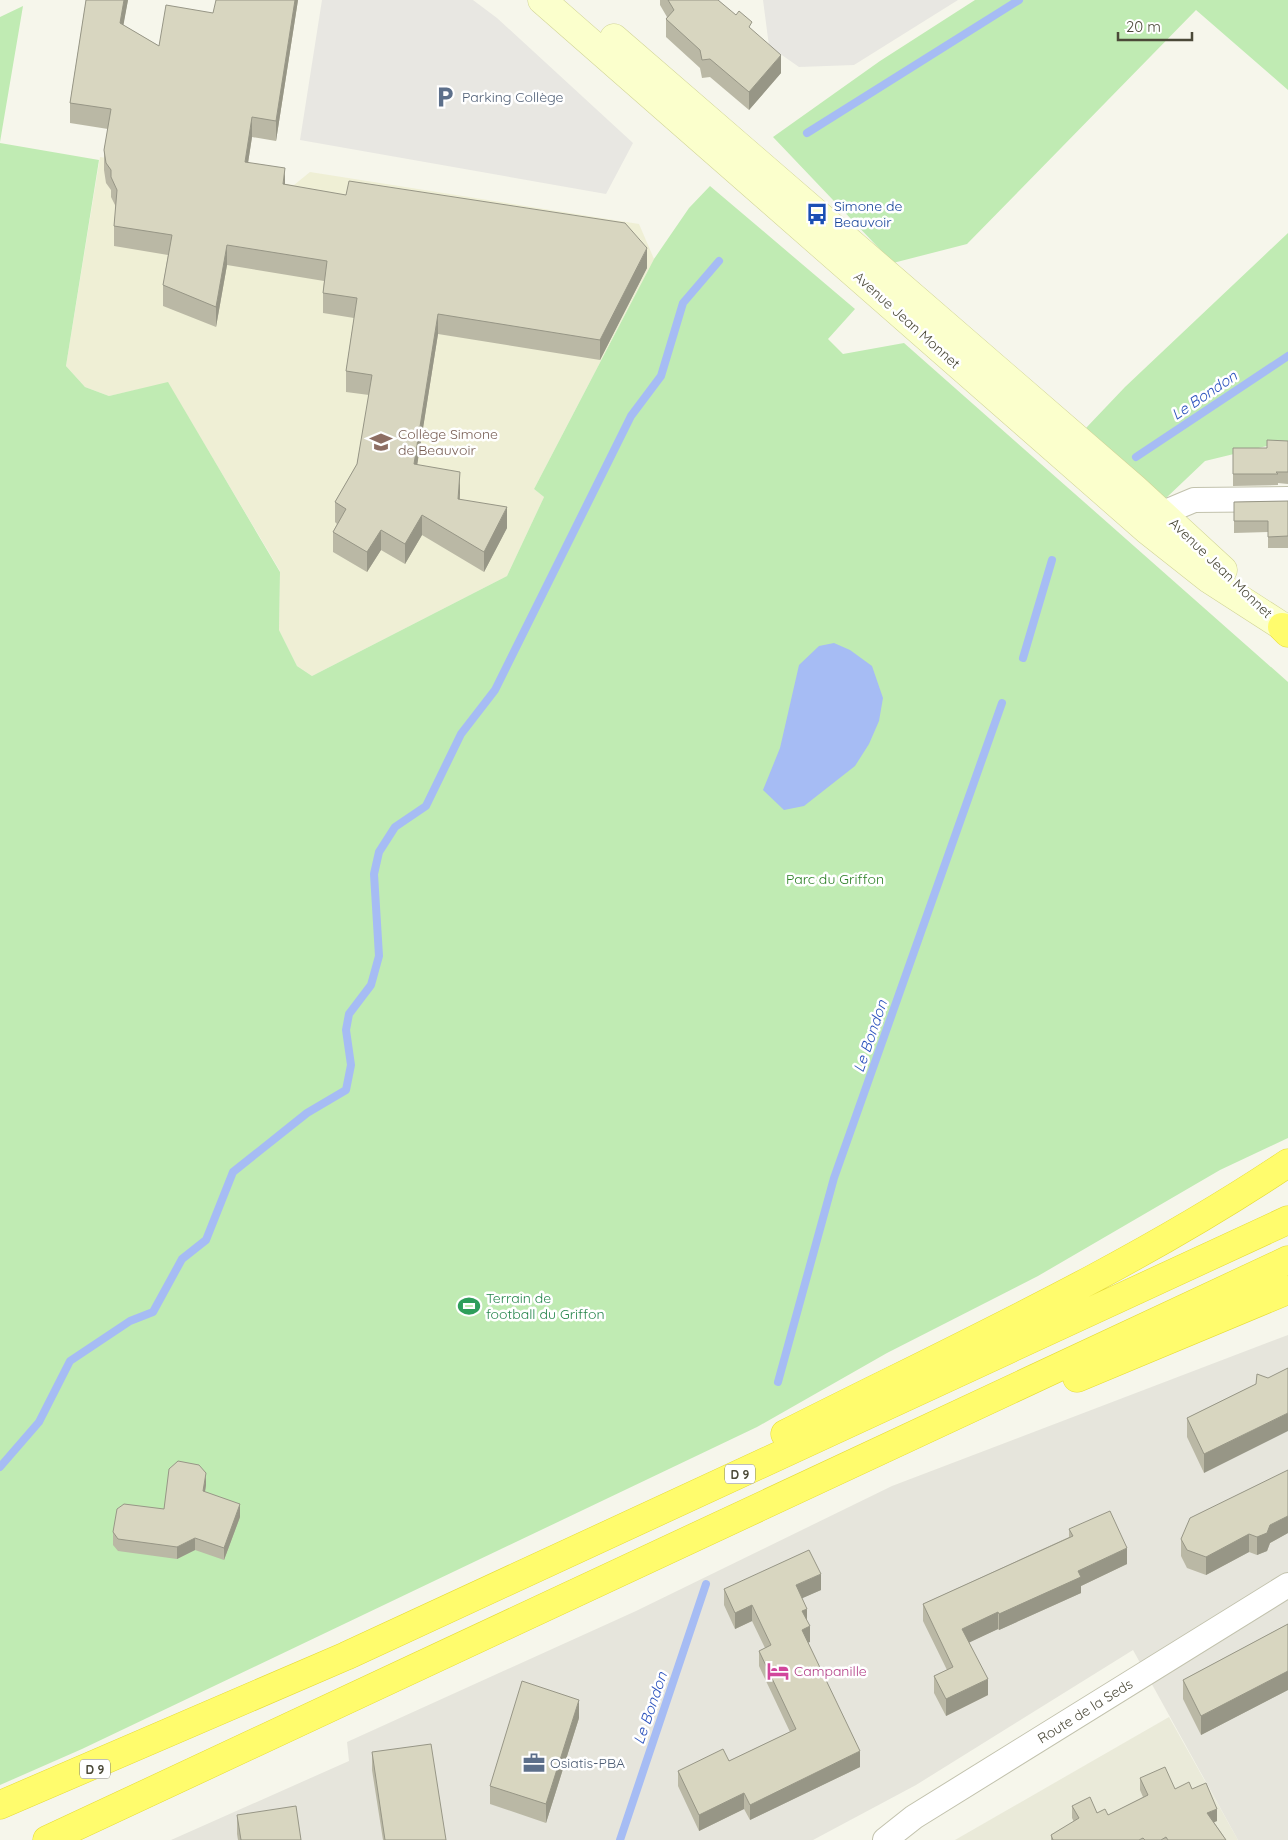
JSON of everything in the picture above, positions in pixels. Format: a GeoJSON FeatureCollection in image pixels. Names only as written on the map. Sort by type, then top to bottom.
{"type":"FeatureCollection","features":[{"type":"Feature","properties":{"kind":"highway"},"geometry":{"type":"LineString","coordinates":[[346,1656],[1124,1262],[1191,1225],[1288,1164]]}},
{"type":"Feature","properties":{"kind":"highway","name":"D 9"},"geometry":{"type":"LineString","coordinates":[[0,1815],[191,1724],[346,1656],[1288,1220]]}},
{"type":"Feature","properties":{"kind":"highway"},"geometry":{"type":"LineString","coordinates":[[47,1840],[1288,1260]]}},
{"type":"Feature","properties":{"kind":"highway"},"geometry":{"type":"LineString","coordinates":[[700,1535],[1288,1290]]}},
{"type":"Feature","properties":{"kind":"highway"},"geometry":{"type":"LineString","coordinates":[[0,1805],[191,1724]]}},
{"type":"Feature","properties":{"kind":"highway"},"geometry":{"type":"LineString","coordinates":[[65,1840],[226,1757]]}},
{"type":"Feature","properties":{"kind":"street","name":"Avenue Jean Monnet"},"geometry":{"type":"LineString","coordinates":[[542,0],[767,183]]}},
{"type":"Feature","properties":{"kind":"street","name":"Avenue Jean Monnet"},"geometry":{"type":"LineString","coordinates":[[570,0],[767,183],[1126,496],[1209,579],[1286,630]]}},
{"type":"Feature","properties":{"kind":"street","name":"Avenue Jean Monnet"},"geometry":{"type":"LineString","coordinates":[[1126,496],[1163,513],[1286,630]]}},
{"type":"Feature","properties":{"kind":"street"},"geometry":{"type":"LineString","coordinates":[[1163,513],[1194,500],[1288,499]]}},
{"type":"Feature","properties":{"kind":"street","name":"Route de la Seds"},"geometry":{"type":"LineString","coordinates":[[885,1840],[914,1817],[1288,1585]]}},
{"type":"Feature","properties":{"kind":"shaded area","name":"Parking Collège"},"geometry":{"type":"Polygon","coordinates":[[[322,0],[473,0],[497,18],[633,143],[606,194],[300,140],[322,0]]]}},
{"type":"Feature","properties":{"kind":"shaded area"},"geometry":{"type":"Polygon","coordinates":[[[763,0],[958,0],[854,65],[799,67],[769,46],[763,0]]]}},
{"type":"Feature","properties":{"kind":"shaded area","name":"Collège Simone de Beauvoir"},"geometry":{"type":"Polygon","coordinates":[[[100,157],[294,185],[310,172],[639,224],[654,259],[534,489],[544,497],[507,576],[312,676],[297,666],[279,630],[280,571],[168,383],[109,396],[85,387],[66,366],[100,157]]]}},
{"type":"Feature","properties":{"kind":"shaded area"},"geometry":{"type":"Polygon","coordinates":[[[1288,1335],[1288,1840],[1238,1840],[1133,1650],[916,1785],[813,1840],[171,1840],[349,1761],[347,1742],[636,1611],[892,1486],[1288,1335]]]}},
{"type":"Feature","properties":{"kind":"shaded area"},"geometry":{"type":"Polygon","coordinates":[[[1169,1717],[1238,1840],[955,1840],[1169,1717]]]}},
{"type":"Feature","properties":{"kind":"green space"},"geometry":{"type":"Polygon","coordinates":[[[975,0],[1288,0],[1288,90],[1196,10],[967,244],[893,263],[773,137],[880,61],[975,0]]]}},
{"type":"Feature","properties":{"kind":"green space"},"geometry":{"type":"Polygon","coordinates":[[[23,6],[0,142],[0,17],[23,6]]]}},
{"type":"Feature","properties":{"kind":"green space","name":"Parc du Griffon"},"geometry":{"type":"Polygon","coordinates":[[[0,143],[99,160],[66,366],[85,387],[109,396],[168,382],[280,572],[279,630],[297,666],[312,676],[507,576],[544,497],[534,489],[654,259],[689,208],[710,186],[855,309],[828,339],[843,354],[904,343],[1288,682],[1288,1138],[1220,1170],[1038,1276],[887,1353],[757,1427],[82,1749],[0,1785],[0,143]]]}},
{"type":"Feature","properties":{"kind":"green space"},"geometry":{"type":"Polygon","coordinates":[[[1288,233],[1288,441],[1205,461],[1165,499],[1086,428],[1125,387],[1288,233]]]}},
{"type":"Feature","properties":{"kind":"water"},"geometry":{"type":"Polygon","coordinates":[[[834,643],[850,650],[872,666],[883,698],[879,721],[869,744],[855,766],[804,806],[784,810],[763,790],[780,748],[799,665],[819,646],[834,643]]]}},
{"type":"Feature","properties":{"kind":"building"},"geometry":{"type":"Polygon","coordinates":[[[86,0],[124,0],[120,23],[159,46],[166,5],[213,13],[216,0],[295,0],[276,121],[252,117],[245,162],[285,168],[283,184],[346,195],[349,181],[625,223],[647,248],[600,340],[438,314],[414,464],[460,472],[458,499],[507,507],[484,552],[422,515],[405,544],[381,530],[367,552],[333,532],[346,509],[335,502],[357,464],[372,375],[346,371],[357,298],[323,293],[327,261],[227,245],[216,307],[163,285],[172,235],[114,226],[117,190],[111,177],[111,170],[106,163],[104,150],[111,109],[70,103],[86,0]]]}},
{"type":"Feature","properties":{"kind":"building"},"geometry":{"type":"Polygon","coordinates":[[[668,0],[718,0],[736,15],[739,11],[752,22],[749,27],[781,55],[749,92],[710,59],[702,60],[700,50],[666,19],[674,10],[668,0]]]}},
{"type":"Feature","properties":{"kind":"building"},"geometry":{"type":"Polygon","coordinates":[[[1267,440],[1288,441],[1288,472],[1276,472],[1278,474],[1233,474],[1233,448],[1267,448],[1267,440]]]}},
{"type":"Feature","properties":{"kind":"building"},"geometry":{"type":"Polygon","coordinates":[[[1288,501],[1288,536],[1268,537],[1268,521],[1234,521],[1234,502],[1288,501]]]}},
{"type":"Feature","properties":{"kind":"building"},"geometry":{"type":"Polygon","coordinates":[[[1288,1368],[1288,1413],[1204,1454],[1187,1418],[1256,1384],[1257,1374],[1268,1378],[1288,1368]]]}},
{"type":"Feature","properties":{"kind":"building"},"geometry":{"type":"Polygon","coordinates":[[[178,1461],[199,1465],[206,1473],[203,1491],[240,1504],[224,1548],[195,1538],[177,1547],[118,1539],[113,1532],[117,1509],[124,1504],[164,1509],[169,1469],[178,1461]]]}},
{"type":"Feature","properties":{"kind":"building"},"geometry":{"type":"Polygon","coordinates":[[[1288,1470],[1288,1516],[1270,1525],[1267,1533],[1257,1537],[1249,1534],[1206,1557],[1187,1550],[1181,1539],[1190,1518],[1288,1470]]]}},
{"type":"Feature","properties":{"kind":"building"},"geometry":{"type":"Polygon","coordinates":[[[1110,1511],[1127,1548],[1078,1571],[1081,1577],[962,1629],[988,1679],[946,1699],[934,1676],[953,1667],[923,1604],[1073,1536],[1069,1529],[1110,1511]]]}},
{"type":"Feature","properties":{"kind":"building"},"geometry":{"type":"Polygon","coordinates":[[[809,1550],[821,1574],[796,1585],[807,1609],[802,1611],[810,1626],[802,1630],[860,1751],[750,1805],[744,1793],[699,1815],[678,1771],[723,1749],[729,1761],[796,1729],[759,1651],[771,1645],[752,1605],[735,1613],[724,1589],[809,1550]]]}},
{"type":"Feature","properties":{"kind":"building"},"geometry":{"type":"Polygon","coordinates":[[[1288,1624],[1288,1671],[1201,1716],[1183,1680],[1288,1624]]]}},
{"type":"Feature","properties":{"kind":"building","name":"Osiatis-PBA"},"geometry":{"type":"Polygon","coordinates":[[[522,1681],[579,1700],[546,1804],[490,1786],[522,1681]]]}},
{"type":"Feature","properties":{"kind":"building"},"geometry":{"type":"Polygon","coordinates":[[[431,1744],[446,1840],[385,1840],[372,1752],[431,1744]]]}},
{"type":"Feature","properties":{"kind":"building"},"geometry":{"type":"Polygon","coordinates":[[[1165,1767],[1175,1789],[1189,1782],[1192,1789],[1206,1783],[1217,1809],[1207,1813],[1226,1840],[1168,1840],[1166,1837],[1161,1840],[1145,1840],[1143,1838],[1139,1840],[1053,1840],[1051,1835],[1079,1818],[1072,1806],[1090,1797],[1097,1813],[1105,1809],[1108,1815],[1148,1795],[1140,1778],[1165,1767]]]}},
{"type":"Feature","properties":{"kind":"building"},"geometry":{"type":"Polygon","coordinates":[[[296,1806],[301,1840],[241,1840],[237,1815],[296,1806]]]}},
{"type":"Feature","properties":{"kind":"waterway"},"geometry":{"type":"LineString","coordinates":[[807,133],[1019,0]]}},
{"type":"Feature","properties":{"kind":"waterway"},"geometry":{"type":"LineString","coordinates":[[0,1467],[39,1422],[70,1361],[130,1321],[153,1312],[182,1259],[206,1240],[233,1172],[307,1113],[346,1090],[351,1065],[346,1030],[349,1014],[371,985],[379,956],[374,874],[379,852],[395,827],[426,806],[461,734],[495,690],[631,416],[661,376],[683,303],[719,261]]}},
{"type":"Feature","properties":{"kind":"waterway","name":"Le Bondon"},"geometry":{"type":"LineString","coordinates":[[1136,457],[1288,356]]}},
{"type":"Feature","properties":{"kind":"waterway","name":"Le Bondon"},"geometry":{"type":"LineString","coordinates":[[1023,658],[1052,560]]}},
{"type":"Feature","properties":{"kind":"waterway","name":"Le Bondon"},"geometry":{"type":"LineString","coordinates":[[778,1382],[834,1178],[1002,703]]}},
{"type":"Feature","properties":{"kind":"waterway","name":"Le Bondon"},"geometry":{"type":"LineString","coordinates":[[620,1840],[706,1584]]}},
{"type":"Feature","properties":{"kind":"place","name":"Parking Collège"},"geometry":{"type":"Point","coordinates":[445,97]}},
{"type":"Feature","properties":{"kind":"place","name":"Simone de Beauvoir"},"geometry":{"type":"Point","coordinates":[817,214]}},
{"type":"Feature","properties":{"kind":"place","name":"Collège Simone de Beauvoir"},"geometry":{"type":"Point","coordinates":[381,442]}},
{"type":"Feature","properties":{"kind":"place","name":"Terrain de football du Griffon"},"geometry":{"type":"Point","coordinates":[469,1306]}},
{"type":"Feature","properties":{"kind":"place","name":"Campanille"},"geometry":{"type":"Point","coordinates":[778,1671]}},
{"type":"Feature","properties":{"kind":"place","name":"Osiatis-PBA"},"geometry":{"type":"Point","coordinates":[534,1763]}}]}
